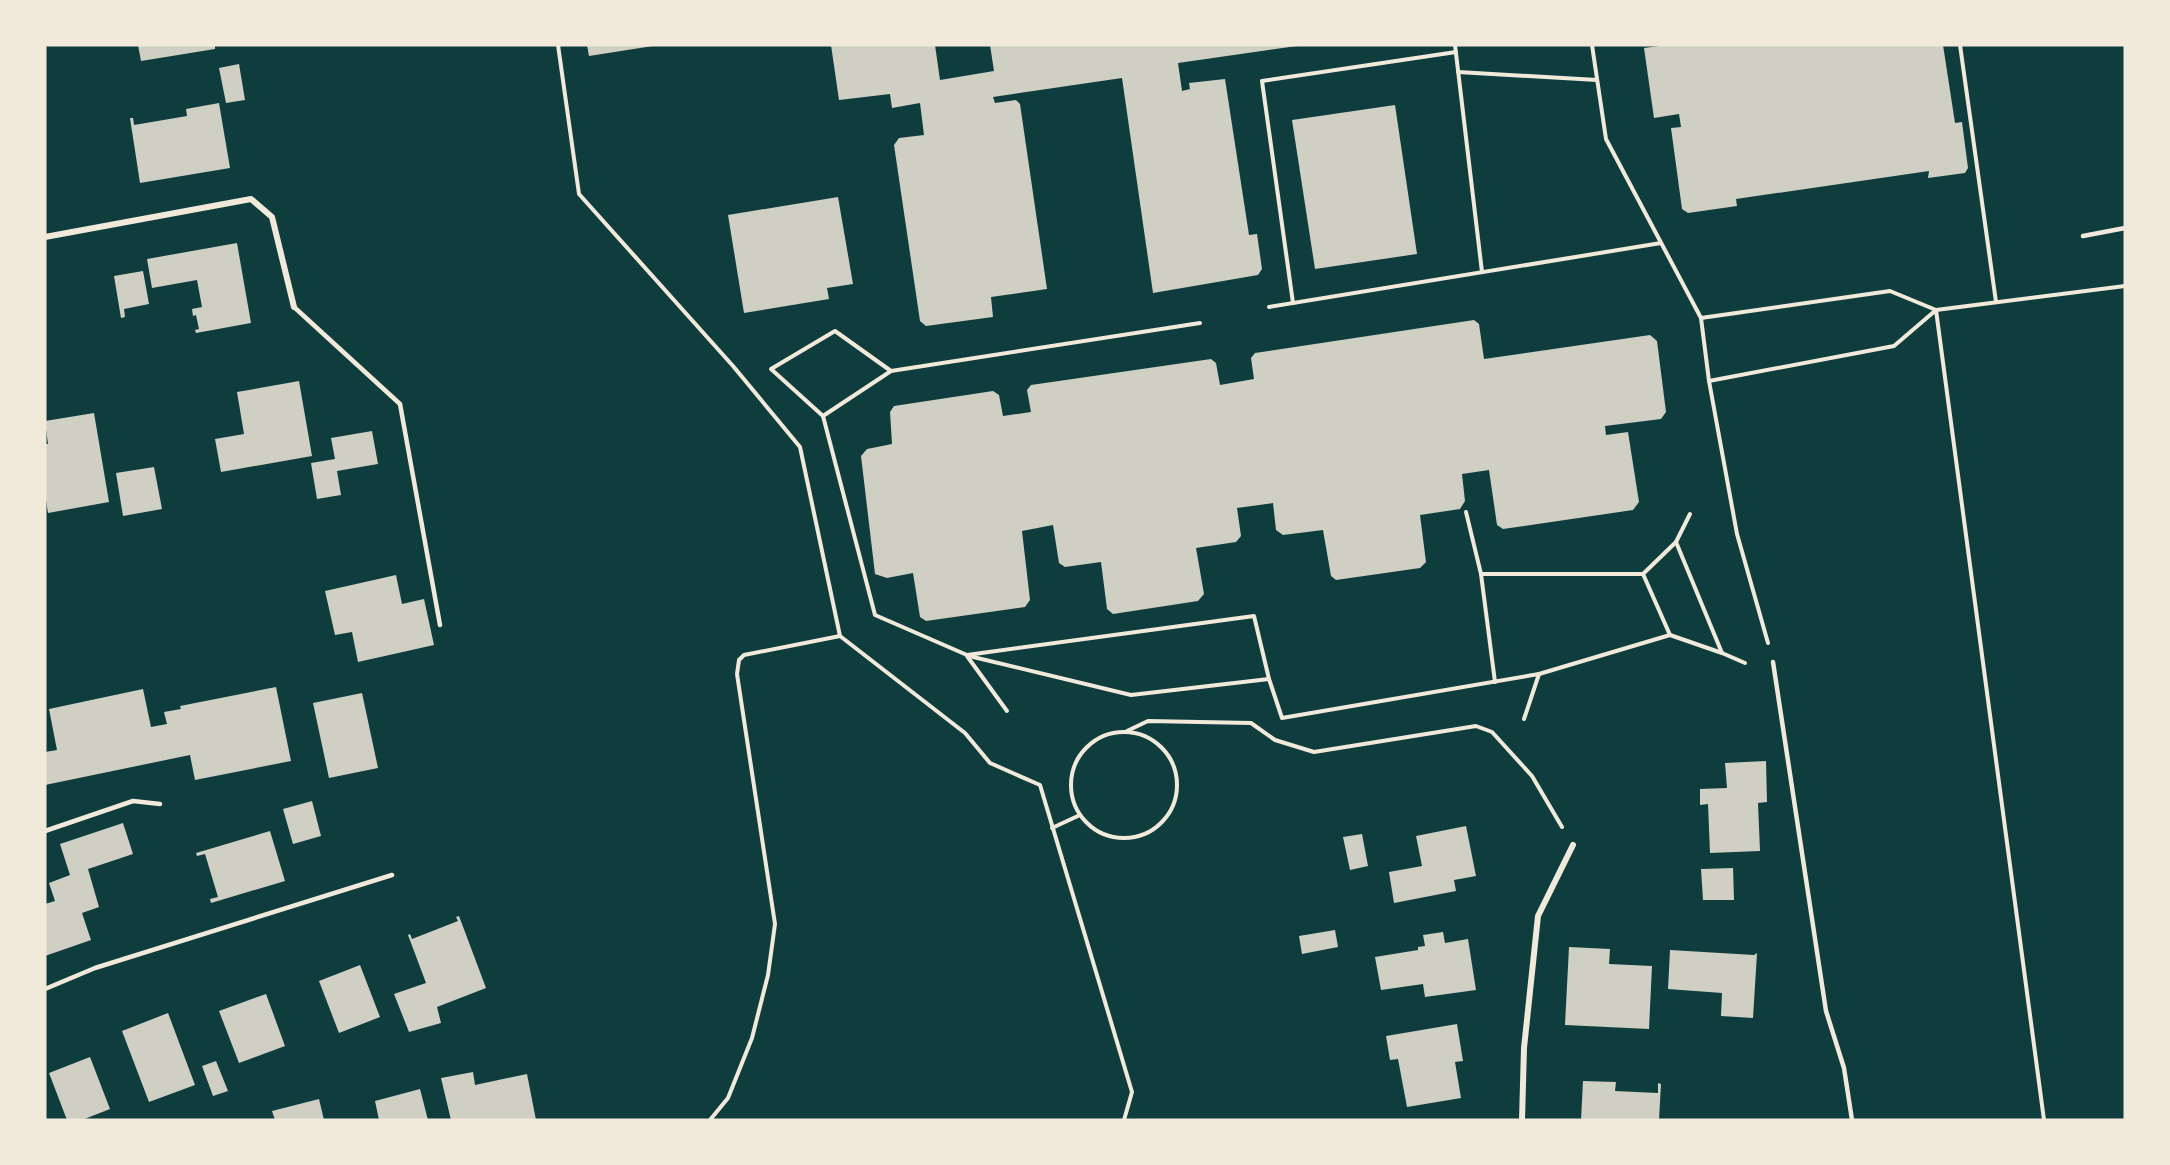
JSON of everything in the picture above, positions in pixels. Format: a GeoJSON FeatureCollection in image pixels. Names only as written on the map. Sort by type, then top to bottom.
{"type":"FeatureCollection","features":[{"type":"Feature","properties":{"kind":"street"},"geometry":{"type":"LineString","coordinates":[[45,237],[251,199],[272,217],[294,307]]}},
{"type":"Feature","properties":{"kind":"street"},"geometry":{"type":"LineString","coordinates":[[1522,1120],[1524,1048],[1538,916],[1573,845]]}},
{"type":"Feature","properties":{"kind":"lane"},"geometry":{"type":"LineString","coordinates":[[2083,236],[2125,228]]}},
{"type":"Feature","properties":{"kind":"lane"},"geometry":{"type":"LineString","coordinates":[[294,307],[400,404],[440,625]]}},
{"type":"Feature","properties":{"kind":"lane"},"geometry":{"type":"LineString","coordinates":[[1773,662],[1826,1011],[1844,1068],[1852,1120]]}},
{"type":"Feature","properties":{"kind":"lane"},"geometry":{"type":"LineString","coordinates":[[45,831],[133,801],[160,804]]}},
{"type":"Feature","properties":{"kind":"lane"},"geometry":{"type":"LineString","coordinates":[[45,989],[95,968],[392,875]]}},
{"type":"Feature","properties":{"kind":"path"},"geometry":{"type":"LineString","coordinates":[[558,45],[579,194],[733,366],[800,447],[840,636],[965,733],[990,763],[1040,785],[1132,1092],[1124,1120]]}},
{"type":"Feature","properties":{"kind":"path"},"geometry":{"type":"LineString","coordinates":[[1455,45],[1482,272]]}},
{"type":"Feature","properties":{"kind":"path"},"geometry":{"type":"LineString","coordinates":[[1592,45],[1606,139],[1701,318],[1709,381],[1737,534],[1773,662]]}},
{"type":"Feature","properties":{"kind":"path"},"geometry":{"type":"LineString","coordinates":[[1960,45],[1995,302]]}},
{"type":"Feature","properties":{"kind":"path"},"geometry":{"type":"LineString","coordinates":[[1293,303],[1262,81],[1456,52]]}},
{"type":"Feature","properties":{"kind":"path"},"geometry":{"type":"LineString","coordinates":[[1458,72],[1598,80]]}},
{"type":"Feature","properties":{"kind":"path"},"geometry":{"type":"LineString","coordinates":[[1269,307],[1661,243]]}},
{"type":"Feature","properties":{"kind":"path"},"geometry":{"type":"LineString","coordinates":[[1701,318],[1890,291],[1936,310],[2125,286]]}},
{"type":"Feature","properties":{"kind":"path"},"geometry":{"type":"LineString","coordinates":[[1709,381],[1894,346],[1936,310]]}},
{"type":"Feature","properties":{"kind":"path"},"geometry":{"type":"LineString","coordinates":[[1936,310],[2044,1120]]}},
{"type":"Feature","properties":{"kind":"path"},"geometry":{"type":"LineString","coordinates":[[823,416],[891,371],[1200,323]]}},
{"type":"Feature","properties":{"kind":"path"},"geometry":{"type":"LineString","coordinates":[[891,371],[835,331],[771,369],[823,416],[875,615],[967,655],[1131,695],[1269,679]]}},
{"type":"Feature","properties":{"kind":"path"},"geometry":{"type":"LineString","coordinates":[[1466,512],[1481,574],[1495,682]]}},
{"type":"Feature","properties":{"kind":"path"},"geometry":{"type":"LineString","coordinates":[[1481,574],[1643,574],[1676,543],[1690,514]]}},
{"type":"Feature","properties":{"kind":"path"},"geometry":{"type":"LineString","coordinates":[[1676,543],[1722,653]]}},
{"type":"Feature","properties":{"kind":"path"},"geometry":{"type":"LineString","coordinates":[[1643,574],[1670,635]]}},
{"type":"Feature","properties":{"kind":"path"},"geometry":{"type":"LineString","coordinates":[[967,655],[1254,616],[1269,679],[1282,718],[1539,674],[1670,635],[1744,663]]}},
{"type":"Feature","properties":{"kind":"path"},"geometry":{"type":"LineString","coordinates":[[710,1120],[728,1098],[752,1038],[768,975],[775,924],[737,674],[739,660],[744,655],[840,636]]}},
{"type":"Feature","properties":{"kind":"path"},"geometry":{"type":"LineString","coordinates":[[967,655],[1007,711]]}},
{"type":"Feature","properties":{"kind":"path"},"geometry":{"type":"LineString","coordinates":[[1524,719],[1539,674]]}},
{"type":"Feature","properties":{"kind":"path"},"geometry":{"type":"LineString","coordinates":[[1128,731],[1145,735],[1160,745],[1171,759],[1177,776],[1177,794],[1171,811],[1159,825],[1151,830],[1126,838],[1108,836],[1092,828],[1080,815],[1073,799],[1071,783],[1074,765],[1095,739],[1111,733],[1128,731],[1148,721],[1251,723],[1275,740],[1314,752],[1476,726],[1492,732],[1532,776],[1573,845]]}},
{"type":"Feature","properties":{"kind":"path"},"geometry":{"type":"LineString","coordinates":[[1052,828],[1080,815]]}},
{"type":"Feature","properties":{"kind":"building"},"geometry":{"type":"Polygon","coordinates":[[[138,45],[215,45],[215,49],[141,61],[138,45]]]}},
{"type":"Feature","properties":{"kind":"building"},"geometry":{"type":"Polygon","coordinates":[[[587,45],[653,45],[653,46],[589,56],[587,45]]]}},
{"type":"Feature","properties":{"kind":"building"},"geometry":{"type":"Polygon","coordinates":[[[831,45],[935,45],[940,80],[994,71],[990,45],[1304,45],[1178,63],[1182,91],[1190,89],[1189,83],[1225,79],[1249,235],[1257,234],[1262,269],[1258,275],[1153,293],[1122,78],[993,97],[995,103],[1016,100],[1020,104],[1047,289],[991,297],[993,317],[926,326],[920,321],[894,145],[899,138],[924,135],[920,103],[892,108],[890,94],[839,100],[831,45]]]}},
{"type":"Feature","properties":{"kind":"building"},"geometry":{"type":"Polygon","coordinates":[[[1667,45],[1943,45],[1955,123],[1962,122],[1968,168],[1965,173],[1928,178],[1929,171],[1736,199],[1737,206],[1688,213],[1682,209],[1671,128],[1681,127],[1679,114],[1654,118],[1644,48],[1667,45]]]}},
{"type":"Feature","properties":{"kind":"building"},"geometry":{"type":"Polygon","coordinates":[[[239,64],[245,100],[226,103],[219,68],[239,64]]]}},
{"type":"Feature","properties":{"kind":"building"},"geometry":{"type":"Polygon","coordinates":[[[219,103],[230,168],[140,183],[130,118],[133,118],[134,125],[187,116],[186,109],[219,103]]]}},
{"type":"Feature","properties":{"kind":"building"},"geometry":{"type":"Polygon","coordinates":[[[1395,105],[1417,254],[1315,269],[1292,120],[1395,105]]]}},
{"type":"Feature","properties":{"kind":"building"},"geometry":{"type":"Polygon","coordinates":[[[838,197],[853,284],[827,288],[829,299],[744,313],[728,215],[838,197]]]}},
{"type":"Feature","properties":{"kind":"building"},"geometry":{"type":"Polygon","coordinates":[[[237,243],[251,323],[196,333],[195,330],[199,329],[192,309],[202,307],[197,280],[152,288],[147,259],[237,243]]]}},
{"type":"Feature","properties":{"kind":"building"},"geometry":{"type":"Polygon","coordinates":[[[143,271],[149,304],[124,309],[125,317],[121,318],[114,276],[143,271]]]}},
{"type":"Feature","properties":{"kind":"building"},"geometry":{"type":"Polygon","coordinates":[[[1474,320],[1479,324],[1484,359],[1650,335],[1657,341],[1666,412],[1661,419],[1605,426],[1606,435],[1628,432],[1639,502],[1633,510],[1503,529],[1497,525],[1489,470],[1462,474],[1465,501],[1460,509],[1420,515],[1426,562],[1420,568],[1336,580],[1331,576],[1323,530],[1283,535],[1276,530],[1273,503],[1237,508],[1241,536],[1236,542],[1196,548],[1204,594],[1198,601],[1113,614],[1107,609],[1101,562],[1065,567],[1059,563],[1053,525],[1022,531],[1030,600],[1025,607],[926,621],[920,617],[913,573],[887,578],[875,574],[861,456],[867,449],[892,444],[890,412],[894,406],[993,391],[999,395],[1003,416],[1031,412],[1027,390],[1031,385],[1211,359],[1216,363],[1220,385],[1254,379],[1251,358],[1255,353],[1474,320]]]}},
{"type":"Feature","properties":{"kind":"building"},"geometry":{"type":"Polygon","coordinates":[[[299,381],[312,456],[221,472],[215,439],[244,434],[237,392],[299,381]]]}},
{"type":"Feature","properties":{"kind":"building"},"geometry":{"type":"Polygon","coordinates":[[[94,413],[109,502],[48,513],[45,493],[45,444],[48,444],[45,421],[94,413]]]}},
{"type":"Feature","properties":{"kind":"building"},"geometry":{"type":"Polygon","coordinates":[[[372,431],[378,464],[337,471],[341,495],[317,499],[311,463],[335,459],[331,438],[372,431]]]}},
{"type":"Feature","properties":{"kind":"building"},"geometry":{"type":"Polygon","coordinates":[[[154,467],[162,509],[123,516],[116,473],[154,467]]]}},
{"type":"Feature","properties":{"kind":"building"},"geometry":{"type":"Polygon","coordinates":[[[396,575],[402,604],[424,599],[434,645],[358,662],[352,632],[335,635],[325,591],[396,575]]]}},
{"type":"Feature","properties":{"kind":"building"},"geometry":{"type":"Polygon","coordinates":[[[276,687],[291,761],[195,780],[190,755],[45,785],[45,752],[57,750],[49,709],[143,689],[151,727],[167,724],[164,712],[181,709],[180,706],[276,687]]]}},
{"type":"Feature","properties":{"kind":"building"},"geometry":{"type":"Polygon","coordinates":[[[362,693],[378,768],[329,778],[313,703],[362,693]]]}},
{"type":"Feature","properties":{"kind":"building"},"geometry":{"type":"Polygon","coordinates":[[[1766,761],[1767,802],[1758,803],[1760,851],[1710,853],[1708,804],[1700,805],[1700,789],[1727,788],[1725,763],[1766,761]]]}},
{"type":"Feature","properties":{"kind":"building"},"geometry":{"type":"Polygon","coordinates":[[[312,801],[321,836],[293,844],[283,809],[312,801]]]}},
{"type":"Feature","properties":{"kind":"building"},"geometry":{"type":"Polygon","coordinates":[[[123,823],[133,854],[88,869],[99,907],[82,913],[91,940],[45,956],[45,904],[55,901],[49,883],[70,875],[60,844],[123,823]]]}},
{"type":"Feature","properties":{"kind":"building"},"geometry":{"type":"Polygon","coordinates":[[[1466,826],[1476,876],[1454,880],[1456,891],[1394,903],[1389,872],[1422,866],[1416,836],[1466,826]]]}},
{"type":"Feature","properties":{"kind":"building"},"geometry":{"type":"Polygon","coordinates":[[[270,831],[285,881],[211,903],[210,899],[218,897],[205,854],[197,856],[196,853],[270,831]]]}},
{"type":"Feature","properties":{"kind":"building"},"geometry":{"type":"Polygon","coordinates":[[[1362,834],[1368,866],[1350,870],[1343,837],[1362,834]]]}},
{"type":"Feature","properties":{"kind":"building"},"geometry":{"type":"Polygon","coordinates":[[[1733,868],[1734,900],[1703,900],[1701,869],[1733,868]]]}},
{"type":"Feature","properties":{"kind":"building"},"geometry":{"type":"Polygon","coordinates":[[[459,916],[486,988],[437,1007],[441,1023],[409,1032],[394,994],[426,983],[408,935],[410,934],[412,939],[458,921],[456,917],[459,916]]]}},
{"type":"Feature","properties":{"kind":"building"},"geometry":{"type":"Polygon","coordinates":[[[1335,930],[1338,947],[1302,954],[1299,936],[1335,930]]]}},
{"type":"Feature","properties":{"kind":"building"},"geometry":{"type":"Polygon","coordinates":[[[1443,932],[1445,943],[1468,939],[1476,990],[1425,997],[1423,984],[1381,990],[1375,957],[1418,950],[1418,947],[1425,946],[1423,935],[1443,932]]]}},
{"type":"Feature","properties":{"kind":"building"},"geometry":{"type":"Polygon","coordinates":[[[1569,947],[1610,949],[1609,964],[1652,966],[1649,1029],[1565,1025],[1569,947]]]}},
{"type":"Feature","properties":{"kind":"building"},"geometry":{"type":"Polygon","coordinates":[[[1670,950],[1754,955],[1757,953],[1753,1018],[1721,1016],[1722,993],[1668,989],[1670,950]]]}},
{"type":"Feature","properties":{"kind":"building"},"geometry":{"type":"Polygon","coordinates":[[[360,965],[380,1017],[339,1033],[319,981],[360,965]]]}},
{"type":"Feature","properties":{"kind":"building"},"geometry":{"type":"Polygon","coordinates":[[[266,994],[285,1046],[239,1063],[219,1011],[266,994]]]}},
{"type":"Feature","properties":{"kind":"building"},"geometry":{"type":"Polygon","coordinates":[[[168,1013],[195,1085],[149,1102],[122,1031],[168,1013]]]}},
{"type":"Feature","properties":{"kind":"building"},"geometry":{"type":"Polygon","coordinates":[[[1457,1024],[1463,1061],[1455,1062],[1461,1098],[1407,1107],[1398,1059],[1390,1060],[1386,1036],[1457,1024]]]}},
{"type":"Feature","properties":{"kind":"building"},"geometry":{"type":"Polygon","coordinates":[[[90,1057],[110,1109],[82,1120],[67,1120],[49,1073],[90,1057]]]}},
{"type":"Feature","properties":{"kind":"building"},"geometry":{"type":"Polygon","coordinates":[[[216,1061],[228,1091],[213,1096],[202,1066],[216,1061]]]}},
{"type":"Feature","properties":{"kind":"building"},"geometry":{"type":"Polygon","coordinates":[[[473,1072],[475,1085],[527,1074],[536,1120],[451,1120],[441,1078],[473,1072]]]}},
{"type":"Feature","properties":{"kind":"building"},"geometry":{"type":"Polygon","coordinates":[[[1583,1081],[1616,1082],[1615,1091],[1658,1093],[1658,1083],[1661,1084],[1659,1120],[1581,1120],[1583,1081]]]}},
{"type":"Feature","properties":{"kind":"building"},"geometry":{"type":"Polygon","coordinates":[[[420,1089],[428,1120],[379,1120],[375,1101],[420,1089]]]}},
{"type":"Feature","properties":{"kind":"building"},"geometry":{"type":"Polygon","coordinates":[[[319,1099],[324,1120],[275,1120],[272,1111],[319,1099]]]}}]}
